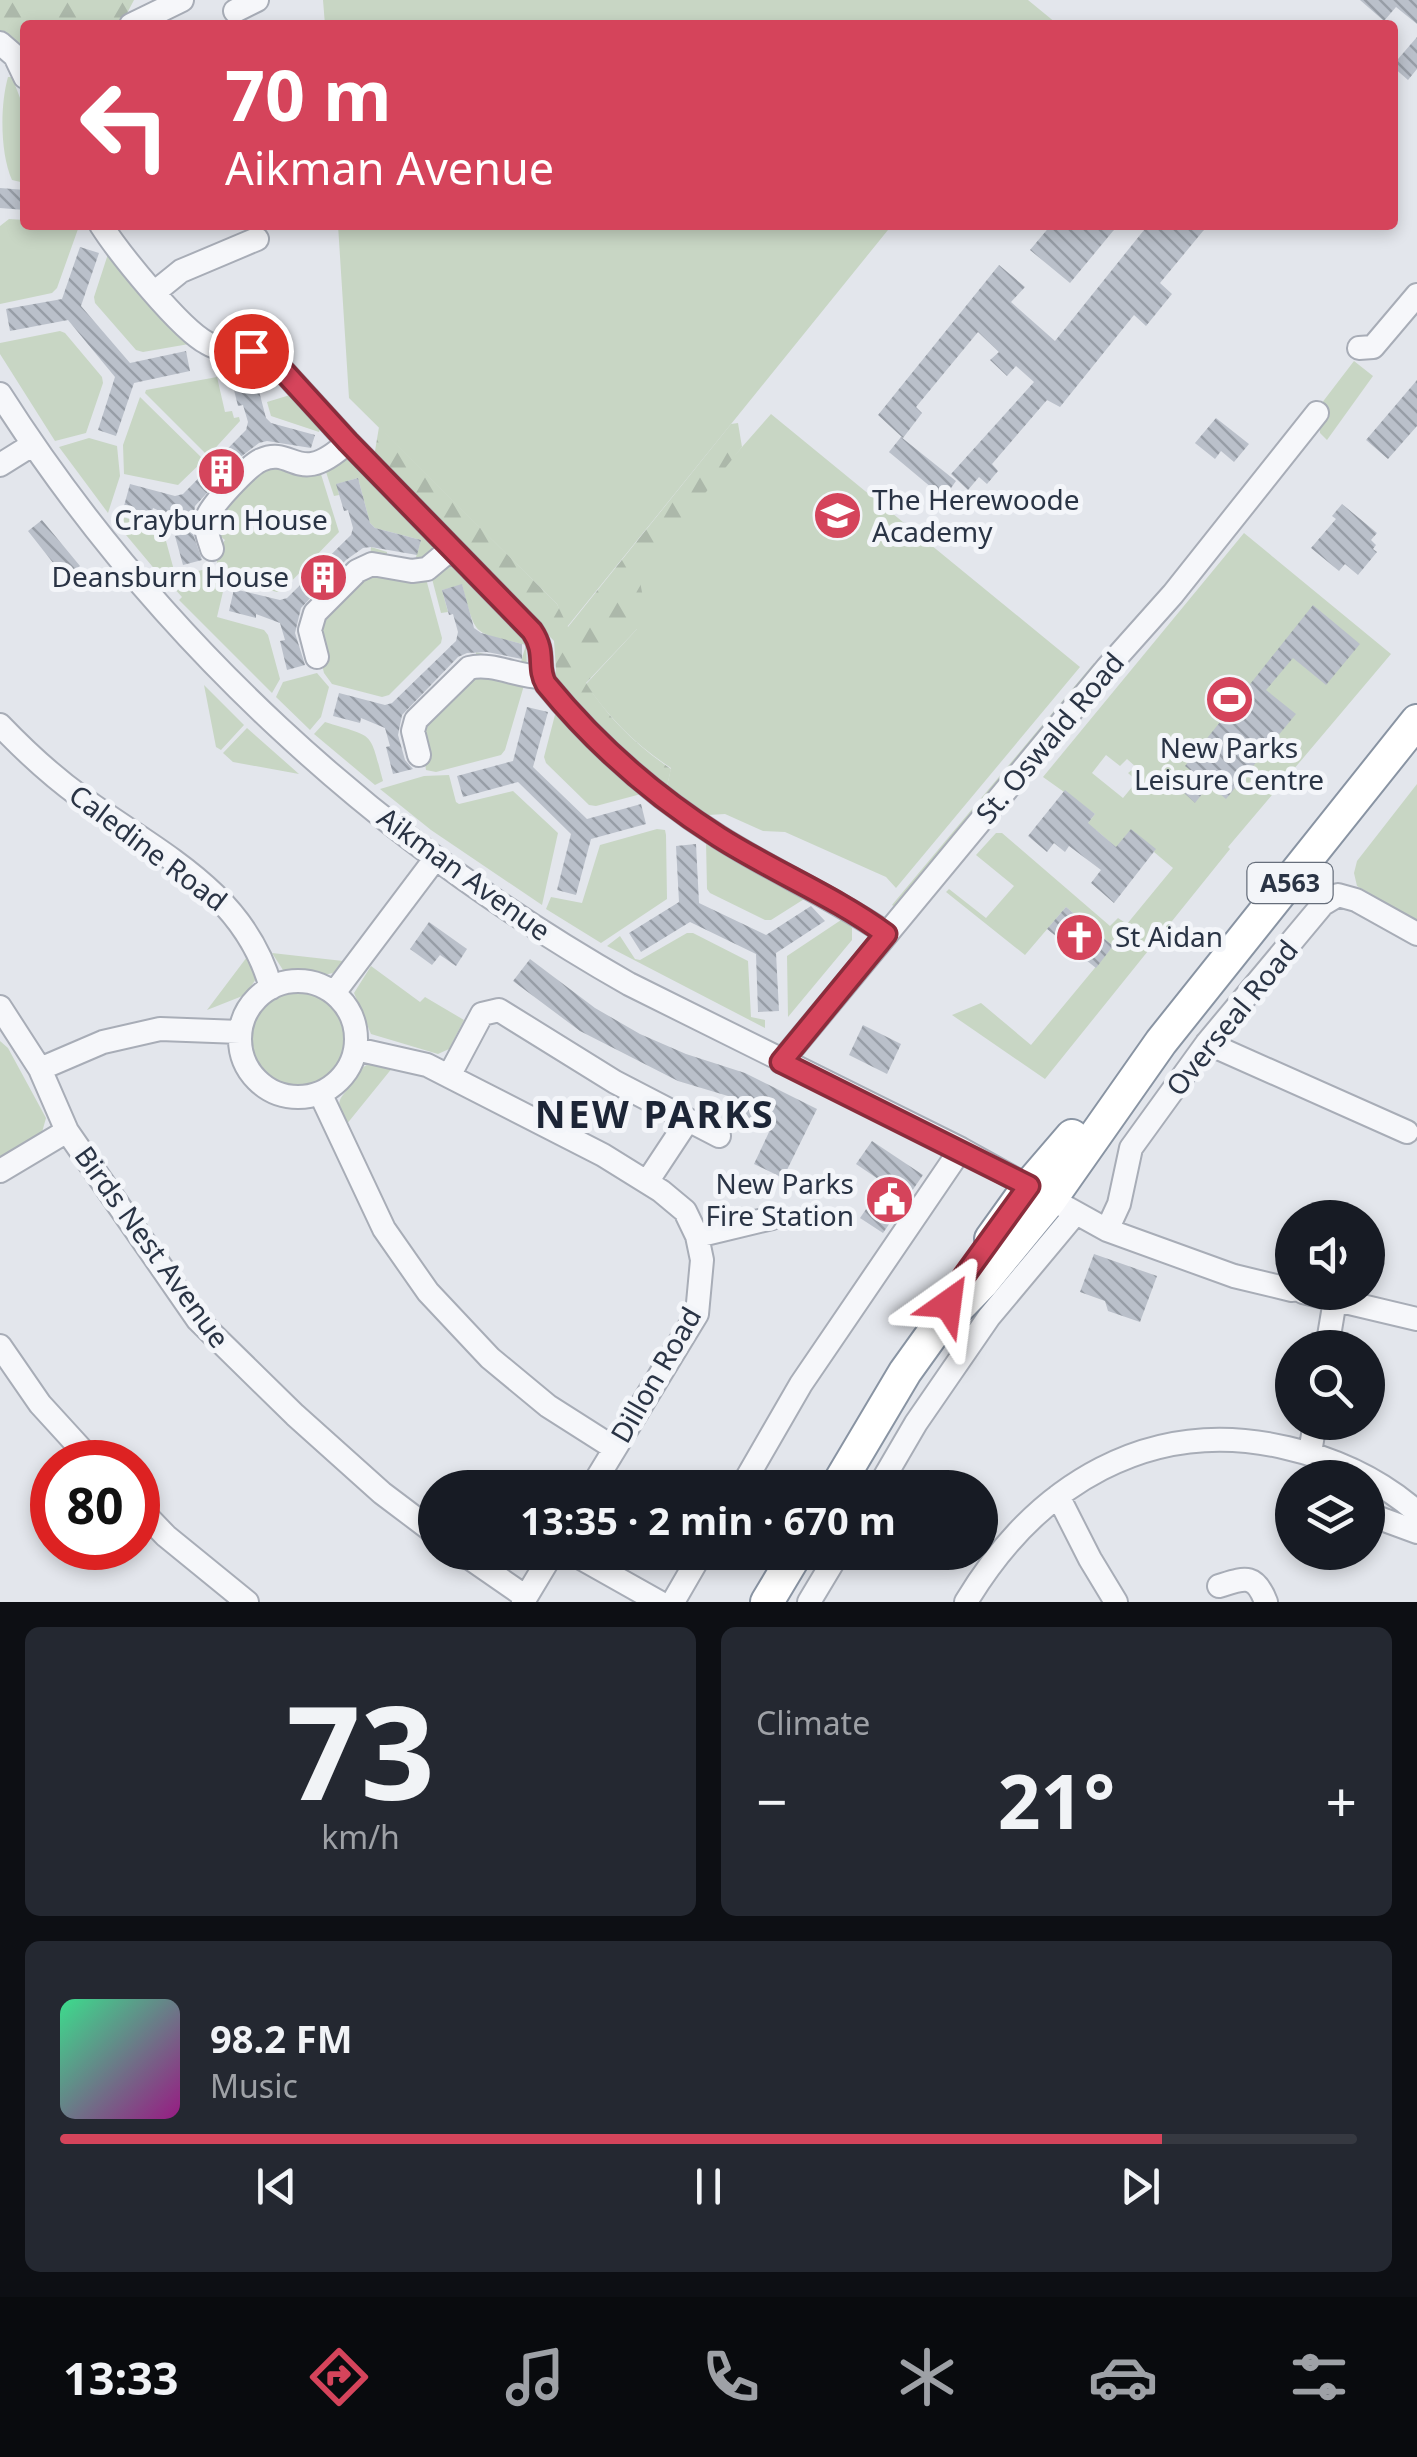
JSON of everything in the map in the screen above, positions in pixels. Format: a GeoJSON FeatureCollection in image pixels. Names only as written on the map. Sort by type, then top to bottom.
{"type":"FeatureCollection","features":[{"type":"Feature","properties":{"kind":"highway","name":"A563"},"geometry":{"type":"LineString","coordinates":[[847,1470],[964,1276],[1051,1200],[1161,1042],[1417,721]]}},
{"type":"Feature","properties":{"kind":"highway"},"geometry":{"type":"LineString","coordinates":[[767,1602],[786,1570]]}},
{"type":"Feature","properties":{"kind":"street"},"geometry":{"type":"LineString","coordinates":[[142,20],[182,0]]}},
{"type":"Feature","properties":{"kind":"street"},"geometry":{"type":"LineString","coordinates":[[235,11],[257,0]]}},
{"type":"Feature","properties":{"kind":"street"},"geometry":{"type":"LineString","coordinates":[[0,43],[20,66]]}},
{"type":"Feature","properties":{"kind":"street"},"geometry":{"type":"LineString","coordinates":[[105,230],[155,292],[206,343],[264,354],[275,362],[532,631],[541,644],[542,677],[601,746],[720,837],[841,902],[886,934]]}},
{"type":"Feature","properties":{"kind":"street"},"geometry":{"type":"LineString","coordinates":[[155,292],[181,271],[257,239]]}},
{"type":"Feature","properties":{"kind":"street"},"geometry":{"type":"LineString","coordinates":[[1359,348],[1373,347],[1417,294]]}},
{"type":"Feature","properties":{"kind":"street","name":"Aikman Avenue"},"geometry":{"type":"LineString","coordinates":[[0,394],[58,482],[193,644],[297,748],[435,858],[586,960],[781,1062],[960,1149],[1106,1230],[1234,1276],[1275,1286]]}},
{"type":"Feature","properties":{"kind":"street","name":"St. Oswald Road"},"geometry":{"type":"LineString","coordinates":[[781,1062],[1173,594],[1317,413]]}},
{"type":"Feature","properties":{"kind":"street"},"geometry":{"type":"LineString","coordinates":[[212,549],[206,530],[209,510],[255,464],[272,458],[307,466],[319,464],[348,442]]}},
{"type":"Feature","properties":{"kind":"street"},"geometry":{"type":"LineString","coordinates":[[0,465],[32,445]]}},
{"type":"Feature","properties":{"kind":"street"},"geometry":{"type":"LineString","coordinates":[[317,657],[310,630],[315,614],[357,570],[381,564],[420,571],[451,549]]}},
{"type":"Feature","properties":{"kind":"street"},"geometry":{"type":"LineString","coordinates":[[418,755],[413,731],[416,720],[470,668],[478,665],[542,677]]}},
{"type":"Feature","properties":{"kind":"street","name":"Caledine Road"},"geometry":{"type":"LineString","coordinates":[[0,726],[77,794],[192,874],[226,904],[263,958],[271,988]]}},
{"type":"Feature","properties":{"kind":"street"},"geometry":{"type":"LineString","coordinates":[[334,994],[435,858]]}},
{"type":"Feature","properties":{"kind":"street","name":"Overseal Road"},"geometry":{"type":"LineString","coordinates":[[1106,1230],[1119,1204],[1131,1148],[1207,1043],[1323,904],[1338,895],[1356,900],[1417,934]]}},
{"type":"Feature","properties":{"kind":"street"},"geometry":{"type":"LineString","coordinates":[[297,981],[323,986],[353,1018],[356,1049],[344,1076],[320,1094],[294,1098],[268,1089],[243,1059],[240,1032],[247,1011],[271,988],[297,981]]}},
{"type":"Feature","properties":{"kind":"street","name":"Birds Nest Avenue"},"geometry":{"type":"LineString","coordinates":[[0,1008],[40,1069],[67,1130],[198,1320],[310,1428],[418,1520]]}},
{"type":"Feature","properties":{"kind":"street"},"geometry":{"type":"LineString","coordinates":[[449,1076],[482,1014],[499,1010],[615,1082],[719,1136]]}},
{"type":"Feature","properties":{"kind":"street"},"geometry":{"type":"LineString","coordinates":[[40,1069],[104,1042],[160,1029],[240,1032]]}},
{"type":"Feature","properties":{"kind":"street"},"geometry":{"type":"LineString","coordinates":[[1207,1043],[1407,1132]]}},
{"type":"Feature","properties":{"kind":"street"},"geometry":{"type":"LineString","coordinates":[[356,1049],[427,1066],[603,1154],[685,1211],[696,1236],[772,1218]]}},
{"type":"Feature","properties":{"kind":"street"},"geometry":{"type":"LineString","coordinates":[[320,1094],[384,1228],[428,1292],[504,1370],[548,1406],[614,1448]]}},
{"type":"Feature","properties":{"kind":"street"},"geometry":{"type":"LineString","coordinates":[[648,1182],[688,1120]]}},
{"type":"Feature","properties":{"kind":"street"},"geometry":{"type":"LineString","coordinates":[[0,1170],[67,1130]]}},
{"type":"Feature","properties":{"kind":"street"},"geometry":{"type":"LineString","coordinates":[[751,1470],[801,1384],[960,1149]]}},
{"type":"Feature","properties":{"kind":"street"},"geometry":{"type":"LineString","coordinates":[[889,1470],[989,1317],[1051,1200]]}},
{"type":"Feature","properties":{"kind":"street","name":"Dillon Road"},"geometry":{"type":"LineString","coordinates":[[601,1470],[697,1314],[702,1260],[696,1236]]}},
{"type":"Feature","properties":{"kind":"street"},"geometry":{"type":"LineString","coordinates":[[1378,1310],[1417,1319]]}},
{"type":"Feature","properties":{"kind":"street"},"geometry":{"type":"LineString","coordinates":[[0,1346],[40,1404],[73,1440]]}},
{"type":"Feature","properties":{"kind":"street"},"geometry":{"type":"LineString","coordinates":[[966,1602],[1002,1548],[1058,1496],[1108,1464],[1192,1439],[1251,1440],[1312,1460]]}},
{"type":"Feature","properties":{"kind":"street"},"geometry":{"type":"LineString","coordinates":[[1385,1487],[1417,1512]]}},
{"type":"Feature","properties":{"kind":"street"},"geometry":{"type":"LineString","coordinates":[[1058,1496],[1116,1602]]}},
{"type":"Feature","properties":{"kind":"street"},"geometry":{"type":"LineString","coordinates":[[1385,1520],[1417,1532]]}},
{"type":"Feature","properties":{"kind":"street"},"geometry":{"type":"LineString","coordinates":[[160,1530],[247,1602]]}},
{"type":"Feature","properties":{"kind":"street"},"geometry":{"type":"LineString","coordinates":[[485,1570],[524,1599],[542,1570]]}},
{"type":"Feature","properties":{"kind":"street"},"geometry":{"type":"LineString","coordinates":[[602,1570],[660,1602]]}},
{"type":"Feature","properties":{"kind":"street"},"geometry":{"type":"LineString","coordinates":[[673,1602],[692,1570]]}},
{"type":"Feature","properties":{"kind":"street"},"geometry":{"type":"LineString","coordinates":[[809,1602],[828,1570]]}},
{"type":"Feature","properties":{"kind":"street"},"geometry":{"type":"LineString","coordinates":[[1219,1586],[1244,1578],[1250,1580],[1258,1584],[1266,1602]]}},
{"type":"Feature","properties":{"kind":"green space"},"geometry":{"type":"Polygon","coordinates":[[[0,0],[134,0],[122,20],[20,20],[20,61],[0,38],[0,0]]]}},
{"type":"Feature","properties":{"kind":"green space"},"geometry":{"type":"Polygon","coordinates":[[[323,0],[1028,0],[1052,20],[325,20],[323,0]]]}},
{"type":"Feature","properties":{"kind":"green space"},"geometry":{"type":"Polygon","coordinates":[[[8,77],[12,77],[20,98],[20,182],[12,180],[5,156],[8,77]]]}},
{"type":"Feature","properties":{"kind":"green space"},"geometry":{"type":"Polygon","coordinates":[[[9,219],[20,220],[20,230],[78,230],[52,293],[0,304],[0,226],[9,219]]]}},
{"type":"Feature","properties":{"kind":"green space"},"geometry":{"type":"Polygon","coordinates":[[[338,230],[888,230],[567,627],[557,604],[349,398],[338,230]]]}},
{"type":"Feature","properties":{"kind":"green space"},"geometry":{"type":"Polygon","coordinates":[[[108,254],[189,344],[136,350],[95,303],[108,254]]]}},
{"type":"Feature","properties":{"kind":"green space"},"geometry":{"type":"Polygon","coordinates":[[[60,331],[102,377],[103,383],[86,433],[55,441],[0,354],[0,343],[60,331]]]}},
{"type":"Feature","properties":{"kind":"green space"},"geometry":{"type":"Polygon","coordinates":[[[1354,361],[1373,376],[1327,440],[1320,433],[1318,408],[1354,361]]]}},
{"type":"Feature","properties":{"kind":"green space"},"geometry":{"type":"Polygon","coordinates":[[[217,377],[225,412],[232,411],[240,421],[208,456],[145,393],[217,377]]]}},
{"type":"Feature","properties":{"kind":"green space"},"geometry":{"type":"Polygon","coordinates":[[[290,395],[319,432],[271,416],[267,402],[290,395]]]}},
{"type":"Feature","properties":{"kind":"green space"},"geometry":{"type":"Polygon","coordinates":[[[140,397],[204,460],[178,485],[124,474],[123,445],[140,397]]]}},
{"type":"Feature","properties":{"kind":"green space"},"geometry":{"type":"Polygon","coordinates":[[[771,414],[1080,667],[896,888],[886,877],[785,832],[763,831],[725,814],[708,815],[667,786],[671,768],[624,730],[586,684],[637,629],[638,576],[771,414]]]}},
{"type":"Feature","properties":{"kind":"green space"},"geometry":{"type":"Polygon","coordinates":[[[738,423],[742,447],[639,576],[646,614],[637,629],[586,683],[624,730],[671,769],[667,786],[619,752],[554,681],[554,641],[374,457],[379,427],[557,604],[568,627],[731,424],[738,423]]]}},
{"type":"Feature","properties":{"kind":"green space"},"geometry":{"type":"Polygon","coordinates":[[[89,438],[117,446],[120,476],[108,513],[59,447],[89,438]]]}},
{"type":"Feature","properties":{"kind":"green space"},"geometry":{"type":"Polygon","coordinates":[[[340,458],[350,460],[435,549],[431,561],[408,566],[370,559],[371,547],[414,564],[421,540],[375,528],[370,523],[358,478],[337,484],[339,495],[334,496],[326,472],[340,458]]]}},
{"type":"Feature","properties":{"kind":"green space"},"geometry":{"type":"Polygon","coordinates":[[[265,464],[320,471],[339,532],[277,592],[229,579],[217,562],[216,552],[225,540],[211,529],[214,514],[265,464]]]}},
{"type":"Feature","properties":{"kind":"green space"},"geometry":{"type":"Polygon","coordinates":[[[114,514],[163,530],[175,574],[170,584],[111,517],[114,514]]]}},
{"type":"Feature","properties":{"kind":"green space","name":"New Parks Leisure Centre"},"geometry":{"type":"Polygon","coordinates":[[[1244,533],[1391,654],[1228,847],[1045,1079],[952,1015],[981,1003],[1031,1045],[1113,946],[1066,907],[1025,955],[946,892],[949,889],[986,918],[1014,886],[976,855],[996,833],[1002,833],[1110,926],[1118,918],[1127,924],[1173,868],[1155,849],[1116,847],[1096,830],[1088,838],[1081,832],[1095,814],[1043,777],[1244,533]],[[1106,755],[1092,773],[1123,798],[1137,781],[1128,773],[1136,767],[1127,759],[1120,766],[1106,755]]]}},
{"type":"Feature","properties":{"kind":"green space"},"geometry":{"type":"Polygon","coordinates":[[[446,564],[453,566],[526,641],[527,669],[520,671],[476,662],[476,652],[492,656],[491,661],[519,668],[526,645],[479,630],[462,585],[442,590],[448,612],[441,613],[431,575],[446,564]]]}},
{"type":"Feature","properties":{"kind":"green space"},"geometry":{"type":"Polygon","coordinates":[[[213,567],[225,583],[217,617],[264,630],[268,635],[280,679],[272,693],[179,600],[182,597],[173,587],[180,576],[213,567]]]}},
{"type":"Feature","properties":{"kind":"green space"},"geometry":{"type":"Polygon","coordinates":[[[361,574],[425,575],[442,638],[389,695],[382,697],[332,684],[324,673],[316,641],[319,616],[361,574]]]}},
{"type":"Feature","properties":{"kind":"green space"},"geometry":{"type":"Polygon","coordinates":[[[1094,663],[1100,667],[898,909],[892,905],[1094,663]]]}},
{"type":"Feature","properties":{"kind":"green space"},"geometry":{"type":"Polygon","coordinates":[[[317,673],[329,687],[321,717],[310,730],[276,697],[283,682],[317,673]]]}},
{"type":"Feature","properties":{"kind":"green space"},"geometry":{"type":"Polygon","coordinates":[[[473,674],[525,682],[505,750],[501,755],[436,772],[426,770],[419,723],[473,674]]]}},
{"type":"Feature","properties":{"kind":"green space"},"geometry":{"type":"Polygon","coordinates":[[[204,685],[244,725],[221,750],[216,747],[204,685]]]}},
{"type":"Feature","properties":{"kind":"green space"},"geometry":{"type":"Polygon","coordinates":[[[556,711],[608,767],[641,794],[589,805],[546,763],[544,757],[556,711]]]}},
{"type":"Feature","properties":{"kind":"green space"},"geometry":{"type":"Polygon","coordinates":[[[325,722],[368,738],[383,781],[375,785],[314,734],[325,722]]]}},
{"type":"Feature","properties":{"kind":"green space"},"geometry":{"type":"Polygon","coordinates":[[[247,728],[299,774],[233,762],[223,753],[247,728]]]}},
{"type":"Feature","properties":{"kind":"green space"},"geometry":{"type":"Polygon","coordinates":[[[449,775],[459,804],[513,791],[558,833],[542,905],[431,830],[380,789],[424,776],[449,775]]]}},
{"type":"Feature","properties":{"kind":"green space"},"geometry":{"type":"Polygon","coordinates":[[[1417,784],[1417,921],[1357,886],[1354,873],[1357,861],[1417,784]]]}},
{"type":"Feature","properties":{"kind":"green space"},"geometry":{"type":"Polygon","coordinates":[[[665,830],[666,835],[667,899],[601,943],[546,909],[551,897],[582,903],[600,845],[665,830]]]}},
{"type":"Feature","properties":{"kind":"green space"},"geometry":{"type":"Polygon","coordinates":[[[706,841],[809,896],[765,920],[710,893],[706,841]]]}},
{"type":"Feature","properties":{"kind":"green space"},"geometry":{"type":"Polygon","coordinates":[[[844,918],[852,928],[852,940],[788,1017],[787,956],[844,918]]]}},
{"type":"Feature","properties":{"kind":"green space"},"geometry":{"type":"Polygon","coordinates":[[[687,933],[748,961],[751,1017],[765,1020],[765,1028],[607,946],[620,936],[635,959],[640,960],[687,933]]]}},
{"type":"Feature","properties":{"kind":"green space"},"geometry":{"type":"Polygon","coordinates":[[[272,953],[343,961],[333,973],[319,976],[283,970],[272,953]]]}},
{"type":"Feature","properties":{"kind":"green space"},"geometry":{"type":"Polygon","coordinates":[[[247,957],[256,979],[245,995],[207,1010],[247,957]]]}},
{"type":"Feature","properties":{"kind":"green space"},"geometry":{"type":"Polygon","coordinates":[[[371,966],[420,1002],[425,997],[464,1020],[449,1049],[438,1054],[371,1034],[354,993],[371,966]]]}},
{"type":"Feature","properties":{"kind":"green space"},"geometry":{"type":"Polygon","coordinates":[[[298,991],[317,995],[333,1006],[344,1022],[348,1041],[344,1060],[333,1076],[317,1087],[298,1091],[279,1087],[263,1076],[252,1060],[248,1041],[252,1022],[263,1006],[279,995],[298,991]]]}},
{"type":"Feature","properties":{"kind":"green space"},"geometry":{"type":"Polygon","coordinates":[[[0,1041],[8,1048],[46,1118],[41,1136],[0,1160],[0,1041]]]}},
{"type":"Feature","properties":{"kind":"green space"},"geometry":{"type":"Polygon","coordinates":[[[374,1062],[393,1067],[346,1125],[340,1100],[362,1068],[374,1062]]]}},
{"type":"Feature","properties":{"kind":"building"},"geometry":{"type":"Polygon","coordinates":[[[1360,0],[1417,0],[1417,24],[1396,7],[1383,20],[1360,0]]]}},
{"type":"Feature","properties":{"kind":"building"},"geometry":{"type":"Polygon","coordinates":[[[1417,37],[1417,69],[1408,80],[1398,71],[1398,59],[1417,37]]]}},
{"type":"Feature","properties":{"kind":"building"},"geometry":{"type":"Polygon","coordinates":[[[0,188],[20,190],[20,210],[0,208],[0,188]]]}},
{"type":"Feature","properties":{"kind":"building"},"geometry":{"type":"Polygon","coordinates":[[[1047,230],[1114,230],[1070,283],[1030,250],[1047,230]]]}},
{"type":"Feature","properties":{"kind":"building"},"geometry":{"type":"Polygon","coordinates":[[[1144,230],[1204,230],[1160,283],[1172,294],[1146,326],[1134,315],[1060,407],[1047,400],[992,464],[998,471],[987,484],[979,477],[968,490],[951,474],[1034,382],[1016,366],[1007,376],[990,360],[999,352],[978,332],[916,407],[922,413],[903,438],[878,415],[999,265],[1025,287],[1011,302],[1055,341],[1144,230]]]}},
{"type":"Feature","properties":{"kind":"building"},"geometry":{"type":"Polygon","coordinates":[[[80,247],[99,253],[81,306],[130,363],[186,351],[190,371],[134,383],[116,436],[98,430],[115,377],[68,320],[10,331],[6,309],[62,299],[80,247]]]}},
{"type":"Feature","properties":{"kind":"building","name":"Crayburn House"},"geometry":{"type":"Polygon","coordinates":[[[254,372],[266,418],[271,423],[315,435],[311,448],[267,441],[238,459],[195,506],[192,531],[202,560],[183,565],[175,536],[180,535],[175,518],[153,508],[151,514],[124,506],[130,484],[175,496],[183,494],[246,430],[248,422],[243,405],[238,406],[231,378],[254,372]]]}},
{"type":"Feature","properties":{"kind":"building"},"geometry":{"type":"Polygon","coordinates":[[[1417,380],[1417,426],[1388,459],[1366,440],[1417,380]]]}},
{"type":"Feature","properties":{"kind":"building"},"geometry":{"type":"Polygon","coordinates":[[[1216,418],[1249,444],[1234,462],[1221,451],[1215,459],[1195,443],[1216,418]]]}},
{"type":"Feature","properties":{"kind":"building"},"geometry":{"type":"Polygon","coordinates":[[[901,437],[956,481],[944,498],[889,452],[901,437]]]}},
{"type":"Feature","properties":{"kind":"building","name":"Deansburn House"},"geometry":{"type":"Polygon","coordinates":[[[358,478],[370,523],[375,528],[421,540],[417,555],[371,547],[346,560],[301,608],[295,633],[305,665],[287,670],[280,623],[256,614],[256,618],[229,611],[234,589],[280,600],[287,598],[351,535],[348,510],[344,511],[336,484],[358,478]]]}},
{"type":"Feature","properties":{"kind":"building"},"geometry":{"type":"Polygon","coordinates":[[[1342,504],[1377,533],[1371,540],[1377,552],[1358,575],[1345,564],[1339,571],[1311,548],[1336,519],[1332,516],[1342,504]]]}},
{"type":"Feature","properties":{"kind":"building"},"geometry":{"type":"Polygon","coordinates":[[[42,520],[80,566],[65,578],[28,531],[42,520]]]}},
{"type":"Feature","properties":{"kind":"building"},"geometry":{"type":"Polygon","coordinates":[[[462,584],[474,628],[522,644],[522,659],[487,652],[458,657],[402,715],[398,735],[405,760],[413,769],[393,774],[385,728],[361,718],[360,723],[333,716],[339,693],[385,705],[392,703],[456,641],[458,632],[442,590],[462,584]]]}},
{"type":"Feature","properties":{"kind":"building"},"geometry":{"type":"Polygon","coordinates":[[[1313,605],[1360,644],[1326,685],[1293,658],[1266,690],[1296,714],[1226,799],[1209,785],[1195,803],[1182,791],[1192,781],[1185,766],[1313,605]]]}},
{"type":"Feature","properties":{"kind":"building"},"geometry":{"type":"Polygon","coordinates":[[[527,707],[548,712],[533,767],[587,819],[641,804],[646,824],[591,839],[576,895],[557,890],[571,834],[518,782],[463,797],[457,776],[513,761],[527,707]]]}},
{"type":"Feature","properties":{"kind":"building"},"geometry":{"type":"Polygon","coordinates":[[[1065,790],[1095,814],[1088,823],[1116,847],[1131,829],[1156,849],[1114,903],[1091,883],[1101,870],[1069,846],[1065,852],[1054,843],[1047,852],[1028,836],[1065,790]]]}},
{"type":"Feature","properties":{"kind":"building"},"geometry":{"type":"Polygon","coordinates":[[[696,844],[699,903],[766,935],[811,906],[825,921],[776,953],[779,1011],[758,1012],[756,954],[690,922],[641,952],[629,933],[679,902],[676,846],[696,844]]]}},
{"type":"Feature","properties":{"kind":"building","name":"St Aidan"},"geometry":{"type":"Polygon","coordinates":[[[1066,907],[1113,946],[1096,968],[1047,929],[1066,907]]]}},
{"type":"Feature","properties":{"kind":"building"},"geometry":{"type":"Polygon","coordinates":[[[429,922],[467,949],[456,966],[440,955],[432,965],[410,949],[429,922]]]}},
{"type":"Feature","properties":{"kind":"building"},"geometry":{"type":"Polygon","coordinates":[[[530,959],[595,1008],[640,1034],[745,1073],[817,1109],[783,1178],[754,1164],[769,1132],[731,1113],[738,1099],[678,1081],[580,1031],[513,981],[530,959]]]}},
{"type":"Feature","properties":{"kind":"building"},"geometry":{"type":"Polygon","coordinates":[[[863,1025],[901,1044],[887,1074],[849,1055],[863,1025]]]}},
{"type":"Feature","properties":{"kind":"building","name":"New Parks Fire Station"},"geometry":{"type":"Polygon","coordinates":[[[872,1141],[923,1175],[883,1233],[860,1218],[884,1183],[856,1164],[872,1141]]]}},
{"type":"Feature","properties":{"kind":"building"},"geometry":{"type":"Polygon","coordinates":[[[1094,1254],[1157,1276],[1140,1322],[1108,1311],[1105,1301],[1080,1292],[1094,1254]]]}},
{"type":"Feature","properties":{"kind":"place","name":"Crayburn House"},"geometry":{"type":"Point","coordinates":[221,472]}},
{"type":"Feature","properties":{"kind":"place","name":"The Herewoode Academy"},"geometry":{"type":"Point","coordinates":[837,516]}},
{"type":"Feature","properties":{"kind":"place","name":"Deansburn House"},"geometry":{"type":"Point","coordinates":[324,577]}},
{"type":"Feature","properties":{"kind":"place","name":"New Parks Leisure Centre"},"geometry":{"type":"Point","coordinates":[1229,700]}},
{"type":"Feature","properties":{"kind":"place","name":"St Aidan"},"geometry":{"type":"Point","coordinates":[1080,937]}},
{"type":"Feature","properties":{"kind":"place","name":"New Parks Fire Station"},"geometry":{"type":"Point","coordinates":[889,1200]}},
{"type":"Feature","properties":{"kind":"district","name":"NEW PARKS"},"geometry":{"type":"Point","coordinates":[655,1115]}},
{"type":"Feature","properties":{"kind":"route"},"geometry":{"type":"LineString","coordinates":[[251,351],[275,362],[532,631],[541,644],[542,677],[546,684],[601,746],[720,837],[841,902],[886,934],[781,1062],[1029,1186],[948,1304]]}}]}
